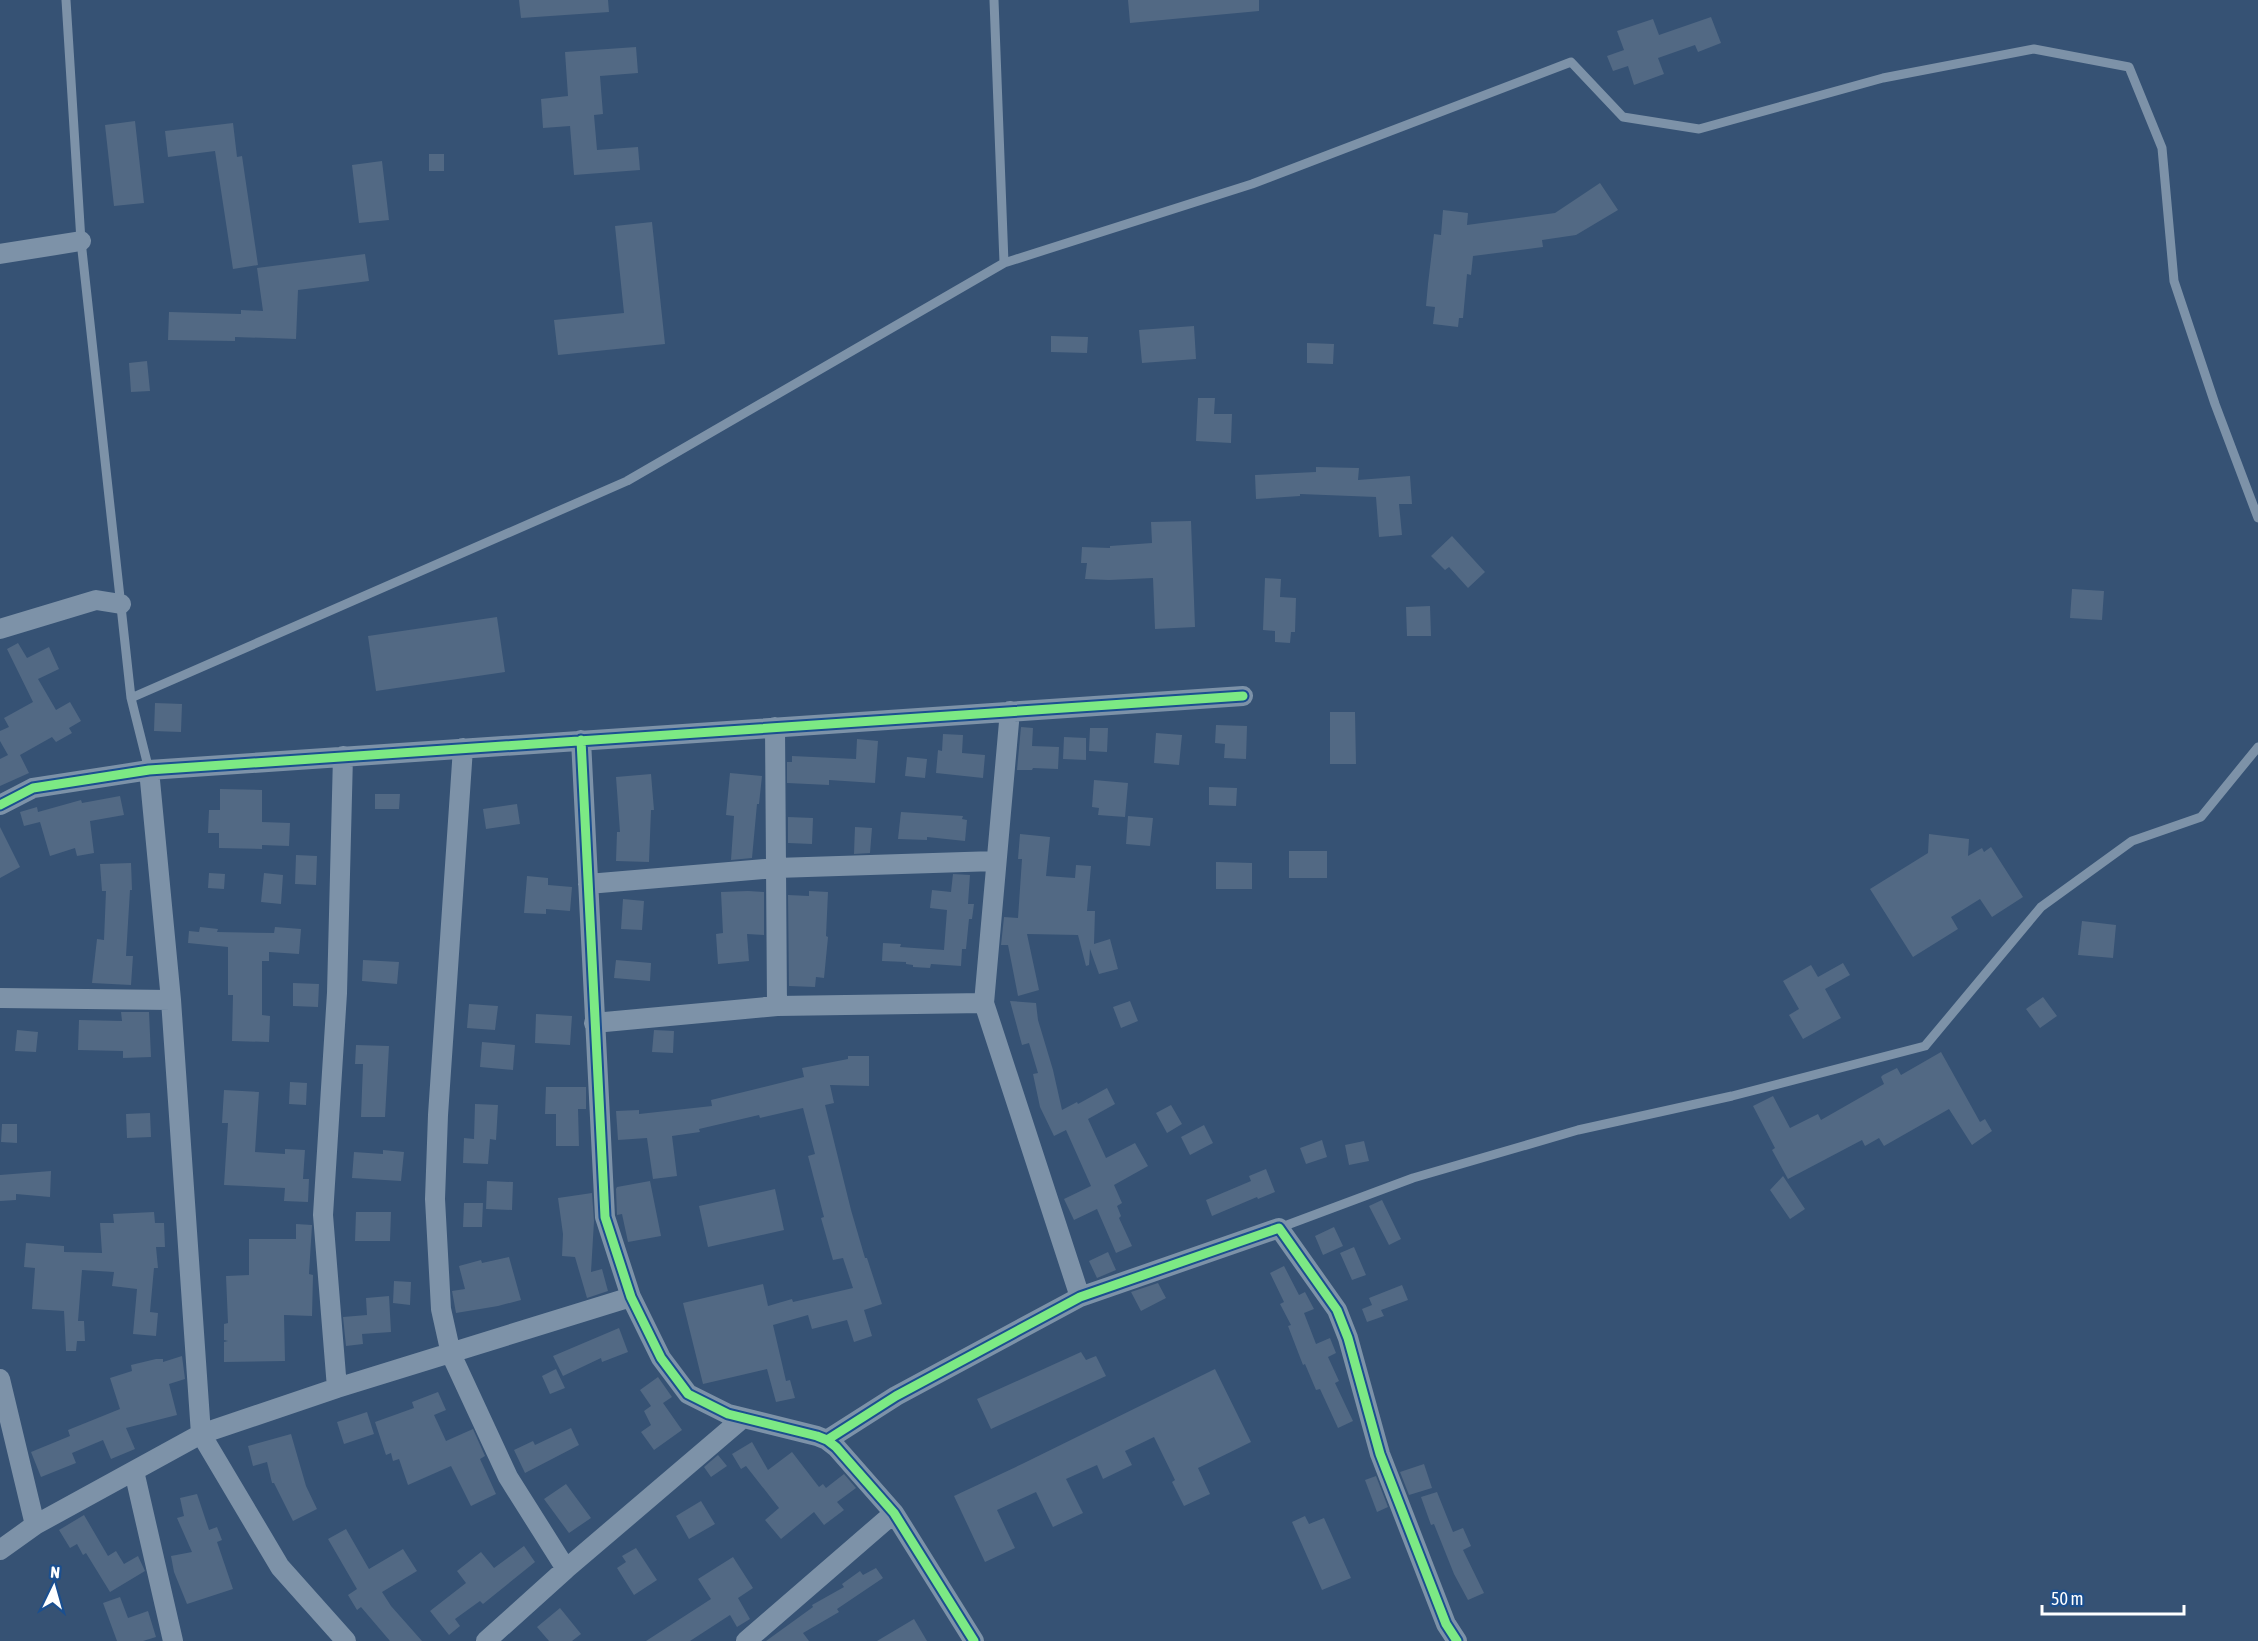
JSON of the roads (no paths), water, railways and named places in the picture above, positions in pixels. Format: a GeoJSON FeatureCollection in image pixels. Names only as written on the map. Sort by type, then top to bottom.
{"type":"FeatureCollection","features":[{"type":"Feature","properties":{"kind":"street"},"geometry":{"type":"LineString","coordinates":[[0,254],[81,241]]}},
{"type":"Feature","properties":{"kind":"street"},"geometry":{"type":"LineString","coordinates":[[0,629],[96,600],[121,604]]}},
{"type":"Feature","properties":{"kind":"street"},"geometry":{"type":"LineString","coordinates":[[0,805],[33,788],[149,770],[1243,696]]}},
{"type":"Feature","properties":{"kind":"street"},"geometry":{"type":"LineString","coordinates":[[1010,711],[984,1003],[1080,1297]]}},
{"type":"Feature","properties":{"kind":"street"},"geometry":{"type":"LineString","coordinates":[[775,727],[777,1006]]}},
{"type":"Feature","properties":{"kind":"street"},"geometry":{"type":"LineString","coordinates":[[581,740],[605,1216],[631,1297],[661,1358],[688,1394],[728,1414],[827,1440],[836,1447],[894,1513],[974,1641]]}},
{"type":"Feature","properties":{"kind":"street"},"geometry":{"type":"LineString","coordinates":[[463,748],[438,1115],[435,1199],[441,1309],[451,1354],[508,1477],[566,1569]]}},
{"type":"Feature","properties":{"kind":"street"},"geometry":{"type":"LineString","coordinates":[[337,1388],[323,1215],[337,993],[343,756]]}},
{"type":"Feature","properties":{"kind":"street"},"geometry":{"type":"LineString","coordinates":[[149,770],[171,1000],[201,1434],[280,1567],[346,1641]]}},
{"type":"Feature","properties":{"kind":"street"},"geometry":{"type":"LineString","coordinates":[[588,884],[776,868],[996,861]]}},
{"type":"Feature","properties":{"kind":"street"},"geometry":{"type":"LineString","coordinates":[[0,998],[171,1000]]}},
{"type":"Feature","properties":{"kind":"street"},"geometry":{"type":"LineString","coordinates":[[594,1023],[777,1006],[984,1003]]}},
{"type":"Feature","properties":{"kind":"street"},"geometry":{"type":"LineString","coordinates":[[827,1440],[896,1396],[1080,1297],[1279,1228],[1337,1310],[1348,1338],[1380,1454],[1446,1624],[1457,1641]]}},
{"type":"Feature","properties":{"kind":"street"},"geometry":{"type":"LineString","coordinates":[[0,1550],[35,1525],[201,1434],[337,1388],[631,1297]]}},
{"type":"Feature","properties":{"kind":"street"},"geometry":{"type":"LineString","coordinates":[[0,1379],[35,1525]]}},
{"type":"Feature","properties":{"kind":"street"},"geometry":{"type":"LineString","coordinates":[[486,1641],[566,1569],[743,1418]]}},
{"type":"Feature","properties":{"kind":"street"},"geometry":{"type":"LineString","coordinates":[[134,1471],[173,1641]]}},
{"type":"Feature","properties":{"kind":"street"},"geometry":{"type":"LineString","coordinates":[[746,1641],[894,1513]]}},
{"type":"Feature","properties":{"kind":"lane"},"geometry":{"type":"LineString","coordinates":[[66,0],[81,241],[131,698],[149,770]]}},
{"type":"Feature","properties":{"kind":"lane"},"geometry":{"type":"LineString","coordinates":[[994,0],[1004,263]]}},
{"type":"Feature","properties":{"kind":"lane"},"geometry":{"type":"LineString","coordinates":[[131,698],[627,481],[1004,263],[1252,184],[1571,62],[1623,117],[1699,129],[1883,78],[2034,49],[2129,67],[2162,148],[2174,281],[2215,404],[2258,518]]}},
{"type":"Feature","properties":{"kind":"lane"},"geometry":{"type":"LineString","coordinates":[[1279,1228],[1413,1178],[1578,1130],[1732,1096],[1925,1046],[2041,907],[2132,841],[2201,817],[2258,747]]}}]}
